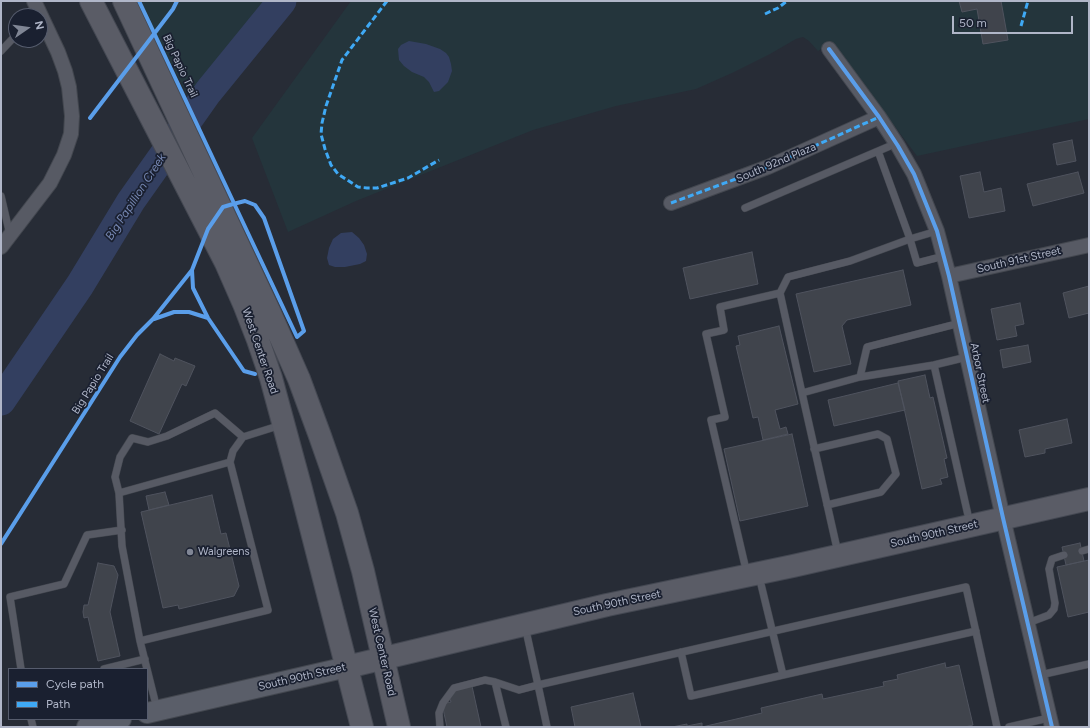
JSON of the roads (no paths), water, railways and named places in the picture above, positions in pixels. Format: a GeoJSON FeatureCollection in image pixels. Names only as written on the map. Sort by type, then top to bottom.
{"type":"FeatureCollection","features":[{"type":"Feature","properties":{"kind":"main road","name":"West Center Road"},"geometry":{"type":"LineString","coordinates":[[91,1],[226,263],[244,304],[269,372],[284,424],[362,727]]}},
{"type":"Feature","properties":{"kind":"main road","name":"West Center Road"},"geometry":{"type":"LineString","coordinates":[[124,1],[289,354],[347,512],[363,571],[399,727]]}},
{"type":"Feature","properties":{"kind":"main road","name":"South 90th Street"},"geometry":{"type":"LineString","coordinates":[[152,712],[607,605],[753,575],[1089,499]]}},
{"type":"Feature","properties":{"kind":"main road"},"geometry":{"type":"LineString","coordinates":[[87,727],[117,720]]}},
{"type":"Feature","properties":{"kind":"street"},"geometry":{"type":"LineString","coordinates":[[1,247],[50,183],[64,155],[71,134],[72,116],[69,87],[58,52],[48,33]]}},
{"type":"Feature","properties":{"kind":"street","name":"Arbor Street"},"geometry":{"type":"LineString","coordinates":[[829,48],[897,143],[914,174],[937,231],[960,323],[1003,518],[1051,722]]}},
{"type":"Feature","properties":{"kind":"street","name":"South 92nd Plaza"},"geometry":{"type":"LineString","coordinates":[[671,203],[768,167],[879,117]]}},
{"type":"Feature","properties":{"kind":"street","name":"South 91st Street"},"geometry":{"type":"LineString","coordinates":[[949,276],[1089,244]]}},
{"type":"Feature","properties":{"kind":"lane"},"geometry":{"type":"LineString","coordinates":[[1,51],[8,44]]}},
{"type":"Feature","properties":{"kind":"lane"},"geometry":{"type":"LineString","coordinates":[[745,208],[897,143]]}},
{"type":"Feature","properties":{"kind":"lane"},"geometry":{"type":"LineString","coordinates":[[878,151],[910,239],[917,263],[944,256]]}},
{"type":"Feature","properties":{"kind":"lane"},"geometry":{"type":"LineString","coordinates":[[2,201],[10,235]]}},
{"type":"Feature","properties":{"kind":"lane"},"geometry":{"type":"LineString","coordinates":[[838,556],[780,293],[788,277],[850,261],[910,239],[937,231]]}},
{"type":"Feature","properties":{"kind":"lane"},"geometry":{"type":"LineString","coordinates":[[780,293],[720,307],[724,330],[706,334],[725,416],[711,420],[753,575],[773,631],[783,675]]}},
{"type":"Feature","properties":{"kind":"lane"},"geometry":{"type":"LineString","coordinates":[[860,378],[867,347],[960,323]]}},
{"type":"Feature","properties":{"kind":"lane"},"geometry":{"type":"LineString","coordinates":[[802,393],[860,378],[934,365],[967,357]]}},
{"type":"Feature","properties":{"kind":"lane"},"geometry":{"type":"LineString","coordinates":[[934,365],[970,526]]}},
{"type":"Feature","properties":{"kind":"lane"},"geometry":{"type":"LineString","coordinates":[[146,668],[122,546],[119,493],[115,477],[120,457],[132,438],[148,442],[167,436],[215,413],[244,437]]}},
{"type":"Feature","properties":{"kind":"lane"},"geometry":{"type":"LineString","coordinates":[[140,640],[268,610],[230,462],[233,451],[244,437],[284,424]]}},
{"type":"Feature","properties":{"kind":"lane"},"geometry":{"type":"LineString","coordinates":[[814,449],[878,434],[888,439],[896,474],[881,492],[827,505]]}},
{"type":"Feature","properties":{"kind":"lane"},"geometry":{"type":"LineString","coordinates":[[119,493],[230,462]]}},
{"type":"Feature","properties":{"kind":"lane"},"geometry":{"type":"LineString","coordinates":[[21,668],[10,598],[64,584],[87,536],[101,532],[122,530]]}},
{"type":"Feature","properties":{"kind":"lane"},"geometry":{"type":"LineString","coordinates":[[1028,623],[1049,615],[1054,610],[1055,603],[1049,569],[1052,559],[1064,555]]}},
{"type":"Feature","properties":{"kind":"lane"},"geometry":{"type":"LineString","coordinates":[[440,727],[439,713],[443,703],[454,688],[485,680],[518,690],[966,587],[997,727]]}},
{"type":"Feature","properties":{"kind":"lane"},"geometry":{"type":"LineString","coordinates":[[525,624],[548,727]]}},
{"type":"Feature","properties":{"kind":"lane"},"geometry":{"type":"LineString","coordinates":[[681,652],[691,696],[976,631]]}},
{"type":"Feature","properties":{"kind":"lane"},"geometry":{"type":"LineString","coordinates":[[108,668],[145,659]]}},
{"type":"Feature","properties":{"kind":"lane"},"geometry":{"type":"LineString","coordinates":[[1040,675],[1089,664]]}},
{"type":"Feature","properties":{"kind":"lane"},"geometry":{"type":"LineString","coordinates":[[148,682],[152,712]]}},
{"type":"Feature","properties":{"kind":"lane"},"geometry":{"type":"LineString","coordinates":[[495,682],[506,727]]}},
{"type":"Feature","properties":{"kind":"lane"},"geometry":{"type":"LineString","coordinates":[[1009,727],[1051,722]]}},
{"type":"Feature","properties":{"kind":"water"},"geometry":{"type":"Polygon","coordinates":[[[409,41],[426,44],[440,49],[449,57],[452,71],[448,82],[439,91],[434,92],[429,82],[424,77],[412,72],[399,60],[398,49],[401,45],[409,41]]]}},
{"type":"Feature","properties":{"kind":"water"},"geometry":{"type":"Polygon","coordinates":[[[352,232],[364,245],[367,254],[366,261],[360,264],[345,267],[335,267],[329,265],[327,258],[333,239],[341,233],[352,232]]]}},
{"type":"Feature","properties":{"kind":"waterway","name":"Big Papillion Creek"},"geometry":{"type":"LineString","coordinates":[[1,401],[80,285],[131,201],[208,92],[282,1]]}},
{"type":"Feature","properties":{"kind":"place","name":"Walgreens"},"geometry":{"type":"Point","coordinates":[190,552]}}]}
